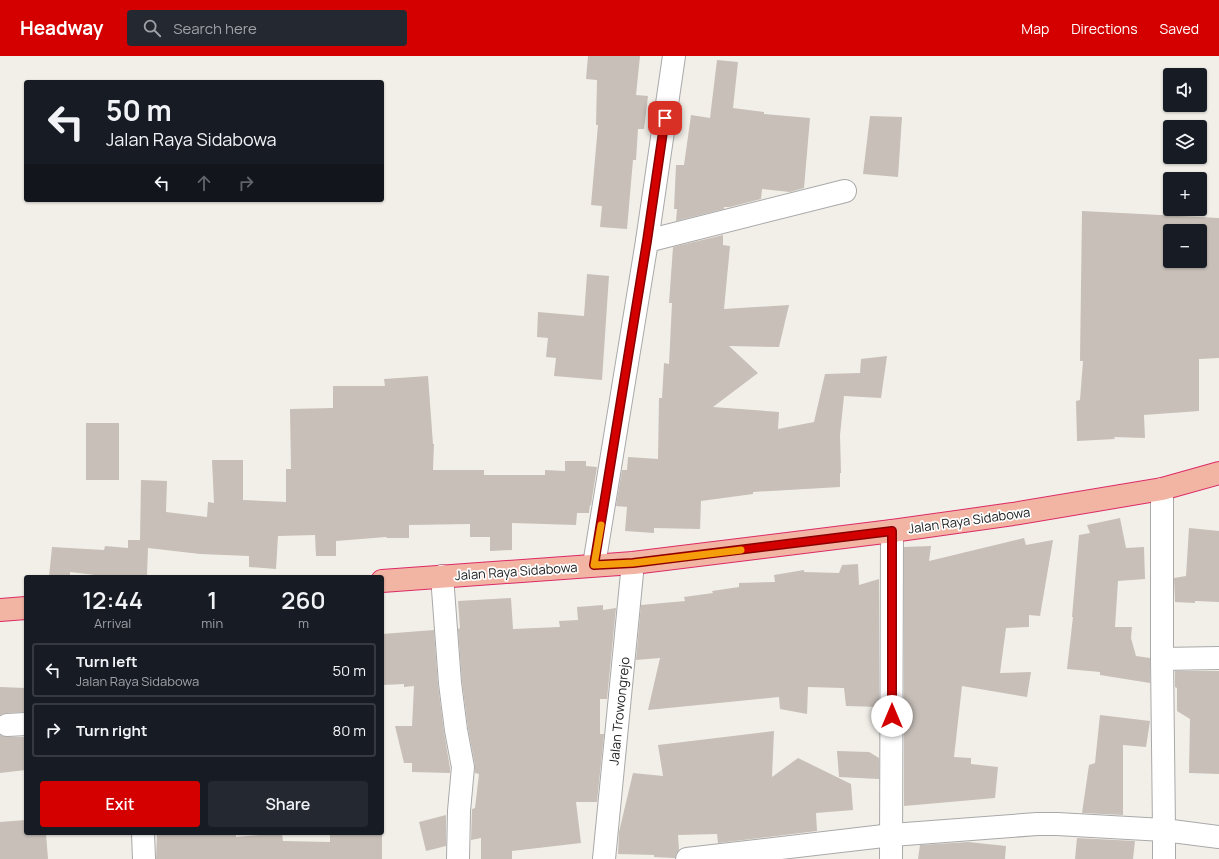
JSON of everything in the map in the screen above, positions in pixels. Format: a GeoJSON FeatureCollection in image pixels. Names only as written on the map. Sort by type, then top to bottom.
{"type":"FeatureCollection","features":[{"type":"Feature","properties":{"kind":"highway","name":"Jalan Raya Sidabowa"},"geometry":{"type":"LineString","coordinates":[[384,581],[633,563],[892,531],[1013,514],[1162,488],[1219,472]]}},
{"type":"Feature","properties":{"kind":"highway"},"geometry":{"type":"LineString","coordinates":[[0,610],[24,608]]}},
{"type":"Feature","properties":{"kind":"street"},"geometry":{"type":"LineString","coordinates":[[594,565],[647,241],[674,56]]}},
{"type":"Feature","properties":{"kind":"street"},"geometry":{"type":"LineString","coordinates":[[647,241],[845,191]]}},
{"type":"Feature","properties":{"kind":"street"},"geometry":{"type":"LineString","coordinates":[[1162,488],[1164,859]]}},
{"type":"Feature","properties":{"kind":"street"},"geometry":{"type":"LineString","coordinates":[[891,859],[892,531]]}},
{"type":"Feature","properties":{"kind":"street","name":"Jalan Trowongrejo"},"geometry":{"type":"LineString","coordinates":[[604,859],[633,563]]}},
{"type":"Feature","properties":{"kind":"street"},"geometry":{"type":"LineString","coordinates":[[442,576],[450,683],[456,730],[463,767],[459,811],[458,859]]}},
{"type":"Feature","properties":{"kind":"street"},"geometry":{"type":"LineString","coordinates":[[1162,659],[1219,658]]}},
{"type":"Feature","properties":{"kind":"street"},"geometry":{"type":"LineString","coordinates":[[687,859],[892,836],[1056,824],[1164,830],[1219,837]]}},
{"type":"Feature","properties":{"kind":"street"},"geometry":{"type":"LineString","coordinates":[[143,835],[144,859]]}},
{"type":"Feature","properties":{"kind":"building"},"geometry":{"type":"Polygon","coordinates":[[[588,56],[640,56],[636,95],[648,96],[644,129],[638,129],[636,160],[633,160],[627,229],[600,227],[602,206],[591,205],[598,125],[596,125],[597,80],[586,79],[588,56]]]}},
{"type":"Feature","properties":{"kind":"building"},"geometry":{"type":"Polygon","coordinates":[[[717,60],[738,62],[733,108],[764,112],[764,114],[810,118],[804,188],[790,192],[762,189],[761,199],[730,207],[724,207],[724,209],[676,221],[677,209],[674,209],[676,165],[684,165],[691,115],[710,118],[717,60]]]}},
{"type":"Feature","properties":{"kind":"building"},"geometry":{"type":"Polygon","coordinates":[[[870,116],[902,117],[898,177],[863,174],[870,116]]]}},
{"type":"Feature","properties":{"kind":"building"},"geometry":{"type":"Polygon","coordinates":[[[1082,211],[1219,218],[1219,358],[1199,359],[1199,411],[1144,415],[1145,438],[1114,437],[1115,439],[1077,441],[1076,401],[1080,400],[1083,361],[1080,361],[1082,211]]]}},
{"type":"Feature","properties":{"kind":"building"},"geometry":{"type":"Polygon","coordinates":[[[723,235],[723,245],[730,246],[724,309],[789,305],[779,347],[729,346],[758,373],[713,407],[779,412],[778,429],[814,422],[825,374],[860,373],[861,359],[887,356],[881,398],[844,396],[840,435],[840,487],[753,492],[753,494],[701,501],[700,529],[654,528],[654,533],[625,531],[627,507],[616,506],[622,470],[627,470],[628,457],[658,459],[659,398],[662,398],[664,363],[669,364],[672,303],[669,303],[673,247],[723,235]]]}},
{"type":"Feature","properties":{"kind":"building"},"geometry":{"type":"Polygon","coordinates":[[[587,274],[609,276],[602,380],[554,376],[556,358],[546,357],[548,338],[537,337],[538,312],[584,316],[587,274]]]}},
{"type":"Feature","properties":{"kind":"building"},"geometry":{"type":"Polygon","coordinates":[[[428,376],[434,444],[433,470],[484,470],[484,475],[545,475],[545,470],[565,471],[565,461],[586,461],[586,466],[597,467],[589,513],[577,513],[576,525],[512,523],[512,550],[490,551],[490,537],[470,537],[470,524],[409,525],[409,538],[386,537],[336,541],[336,556],[316,556],[315,535],[278,536],[276,569],[249,567],[249,556],[200,554],[148,548],[147,575],[95,575],[70,572],[70,575],[49,575],[52,547],[104,550],[105,546],[128,548],[128,540],[140,540],[141,480],[167,481],[166,512],[207,517],[208,502],[214,503],[212,460],[243,460],[243,500],[286,502],[286,469],[291,469],[290,409],[333,408],[333,386],[385,386],[384,379],[428,376]]]}},
{"type":"Feature","properties":{"kind":"building"},"geometry":{"type":"Polygon","coordinates":[[[86,423],[119,423],[119,480],[86,480],[86,423]]]}},
{"type":"Feature","properties":{"kind":"building"},"geometry":{"type":"Polygon","coordinates":[[[1120,518],[1126,548],[1144,547],[1145,579],[1118,581],[1115,627],[1132,627],[1131,638],[1136,656],[1150,658],[1150,683],[1100,675],[1100,672],[1067,669],[1073,617],[1079,535],[1090,533],[1087,525],[1120,518]]]}},
{"type":"Feature","properties":{"kind":"building"},"geometry":{"type":"Polygon","coordinates":[[[1189,528],[1219,531],[1219,602],[1175,602],[1174,578],[1186,576],[1189,528]]]}},
{"type":"Feature","properties":{"kind":"building"},"geometry":{"type":"Polygon","coordinates":[[[1024,538],[1026,545],[1053,540],[1040,616],[1029,615],[1029,627],[1006,628],[1000,673],[1031,672],[1027,697],[962,686],[954,757],[971,758],[971,764],[998,767],[995,798],[904,806],[904,734],[910,708],[904,708],[904,547],[931,546],[929,561],[1024,538]]]}},
{"type":"Feature","properties":{"kind":"building"},"geometry":{"type":"Polygon","coordinates":[[[858,564],[859,585],[879,579],[879,707],[846,706],[844,688],[808,687],[807,714],[780,709],[779,697],[648,710],[660,658],[636,660],[641,605],[685,601],[684,597],[713,593],[712,591],[739,587],[739,583],[775,582],[774,575],[804,570],[804,572],[839,573],[842,565],[858,564]]]}},
{"type":"Feature","properties":{"kind":"building"},"geometry":{"type":"Polygon","coordinates":[[[511,598],[513,629],[560,627],[559,621],[578,620],[577,607],[603,605],[603,610],[616,608],[607,699],[600,699],[600,734],[604,734],[597,802],[576,802],[581,843],[512,851],[512,859],[481,859],[481,838],[471,840],[472,809],[475,808],[479,774],[475,773],[462,682],[458,629],[460,628],[458,601],[511,598]]]}},
{"type":"Feature","properties":{"kind":"building"},"geometry":{"type":"Polygon","coordinates":[[[434,630],[438,685],[450,773],[412,772],[412,763],[404,763],[395,726],[412,726],[414,686],[404,687],[404,684],[384,685],[384,634],[434,630]]]}},
{"type":"Feature","properties":{"kind":"building"},"geometry":{"type":"Polygon","coordinates":[[[1175,671],[1219,671],[1219,774],[1189,773],[1190,719],[1177,711],[1175,671]]]}},
{"type":"Feature","properties":{"kind":"building"},"geometry":{"type":"Polygon","coordinates":[[[0,687],[24,688],[24,712],[6,713],[0,715],[0,687]]]}},
{"type":"Feature","properties":{"kind":"building"},"geometry":{"type":"Polygon","coordinates":[[[1100,715],[1150,721],[1146,747],[1123,745],[1123,815],[1082,813],[1089,765],[1095,763],[1100,715]]]}},
{"type":"Feature","properties":{"kind":"building"},"geometry":{"type":"Polygon","coordinates":[[[774,731],[772,777],[798,758],[851,784],[853,810],[816,813],[817,831],[718,843],[717,834],[678,835],[679,850],[675,858],[654,857],[654,855],[618,854],[619,832],[633,773],[663,776],[658,745],[774,731]]]}},
{"type":"Feature","properties":{"kind":"building"},"geometry":{"type":"Polygon","coordinates":[[[0,735],[8,737],[24,737],[24,770],[0,773],[0,735]]]}},
{"type":"Feature","properties":{"kind":"building"},"geometry":{"type":"Polygon","coordinates":[[[837,751],[869,752],[879,758],[879,779],[839,777],[837,751]]]}},
{"type":"Feature","properties":{"kind":"building"},"geometry":{"type":"Polygon","coordinates":[[[446,815],[446,846],[426,851],[419,822],[446,815]]]}},
{"type":"Feature","properties":{"kind":"building"},"geometry":{"type":"Polygon","coordinates":[[[24,820],[24,835],[46,835],[48,859],[0,859],[0,822],[24,820]]]}},
{"type":"Feature","properties":{"kind":"building"},"geometry":{"type":"Polygon","coordinates":[[[157,835],[236,835],[236,837],[282,835],[283,841],[330,842],[330,835],[382,835],[382,859],[156,859],[157,835]]]}},
{"type":"Feature","properties":{"kind":"building"},"geometry":{"type":"Polygon","coordinates":[[[1077,838],[1135,841],[1133,859],[1075,859],[1077,838]]]}},
{"type":"Feature","properties":{"kind":"building"},"geometry":{"type":"Polygon","coordinates":[[[968,842],[1006,846],[1005,859],[918,859],[920,845],[968,842]]]}},
{"type":"Feature","properties":{"kind":"slow traffic"},"geometry":{"type":"LineString","coordinates":[[601,525],[594,565],[633,563],[741,550]]}},
{"type":"Feature","properties":{"kind":"route"},"geometry":{"type":"LineString","coordinates":[[665,118],[647,241],[594,565],[633,563],[892,531],[892,716]]}}]}
